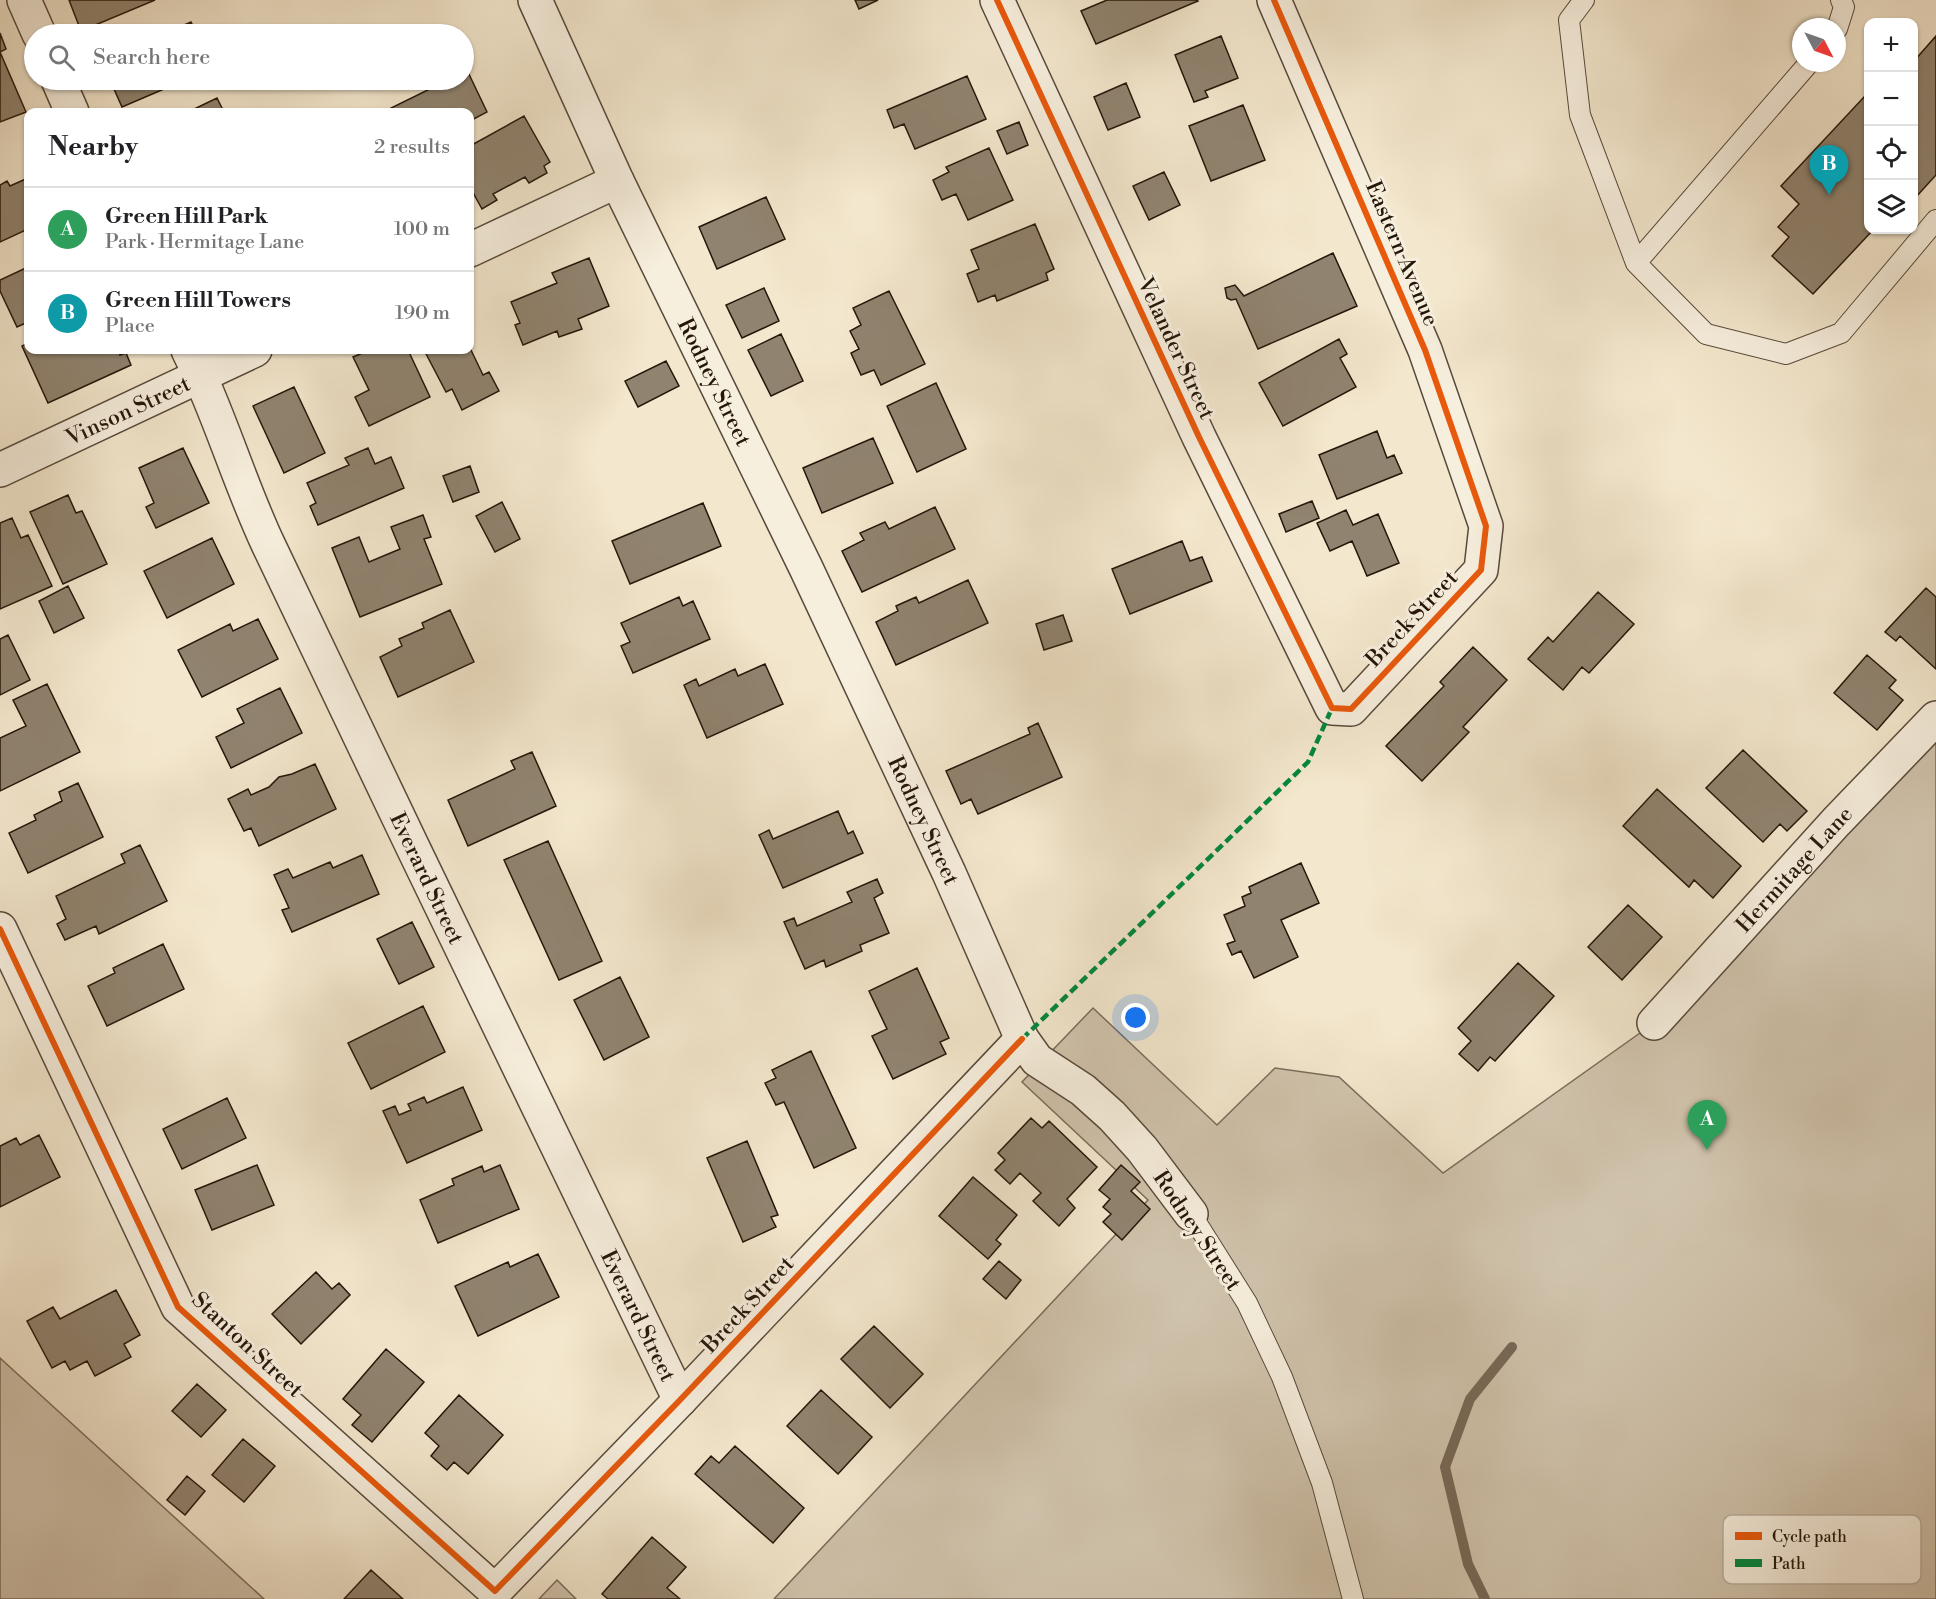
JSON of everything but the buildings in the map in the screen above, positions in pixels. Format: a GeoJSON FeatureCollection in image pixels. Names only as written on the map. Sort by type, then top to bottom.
{"type":"FeatureCollection","features":[{"type":"Feature","properties":{"kind":"street"},"geometry":{"type":"LineString","coordinates":[[24,0],[35,24]]}},
{"type":"Feature","properties":{"kind":"street","name":"Rodney Street"},"geometry":{"type":"LineString","coordinates":[[535,0],[617,181],[806,568],[949,873],[1022,1039],[1037,1060],[1083,1090],[1112,1116],[1142,1149],[1191,1214]]}},
{"type":"Feature","properties":{"kind":"street","name":"Velander Street"},"geometry":{"type":"LineString","coordinates":[[997,0],[1199,437],[1332,708]]}},
{"type":"Feature","properties":{"kind":"street","name":"Eastern Avenue"},"geometry":{"type":"LineString","coordinates":[[1274,0],[1425,350],[1486,526]]}},
{"type":"Feature","properties":{"kind":"street"},"geometry":{"type":"LineString","coordinates":[[62,90],[70,108]]}},
{"type":"Feature","properties":{"kind":"street"},"geometry":{"type":"LineString","coordinates":[[474,248],[617,181]]}},
{"type":"Feature","properties":{"kind":"street","name":"Vinson Street"},"geometry":{"type":"LineString","coordinates":[[0,470],[194,362],[235,354]]}},
{"type":"Feature","properties":{"kind":"street","name":"Everard Street"},"geometry":{"type":"LineString","coordinates":[[194,362],[262,530],[444,914],[680,1400]]}},
{"type":"Feature","properties":{"kind":"street","name":"Breck Street"},"geometry":{"type":"LineString","coordinates":[[1332,708],[1351,709],[1480,570],[1486,526]]}},
{"type":"Feature","properties":{"kind":"street","name":"Hermitage Lane"},"geometry":{"type":"LineString","coordinates":[[1654,1023],[1836,822],[1936,718]]}},
{"type":"Feature","properties":{"kind":"street","name":"Stanton Street"},"geometry":{"type":"LineString","coordinates":[[0,929],[178,1307],[495,1591]]}},
{"type":"Feature","properties":{"kind":"street","name":"Breck Street"},"geometry":{"type":"LineString","coordinates":[[495,1591],[680,1400],[1022,1039]]}},
{"type":"Feature","properties":{"kind":"lane"},"geometry":{"type":"LineString","coordinates":[[1584,0],[1569,20],[1580,115],[1636,263],[1706,334],[1786,354],[1841,333],[1936,220]]}},
{"type":"Feature","properties":{"kind":"lane"},"geometry":{"type":"LineString","coordinates":[[1840,18],[1844,7],[1841,0]]}},
{"type":"Feature","properties":{"kind":"lane"},"geometry":{"type":"LineString","coordinates":[[1636,263],[1801,72]]}},
{"type":"Feature","properties":{"kind":"lane","name":"Rodney Street"},"geometry":{"type":"LineString","coordinates":[[1191,1214],[1247,1303],[1282,1377],[1322,1483],[1353,1599]]}},
{"type":"Feature","properties":{"kind":"shaded area"},"geometry":{"type":"Polygon","coordinates":[[[1936,718],[1936,1599],[774,1599],[1148,1200],[1022,1082],[1093,1008],[1217,1125],[1275,1068],[1339,1077],[1443,1173],[1654,1023],[1936,718]]]}},
{"type":"Feature","properties":{"kind":"shaded area"},"geometry":{"type":"Polygon","coordinates":[[[0,1358],[264,1599],[0,1599],[0,1358]]]}},
{"type":"Feature","properties":{"kind":"shaded area"},"geometry":{"type":"Polygon","coordinates":[[[557,1580],[576,1599],[539,1599],[557,1580]]]}},
{"type":"Feature","properties":{"kind":"waterway"},"geometry":{"type":"LineString","coordinates":[[1485,1599],[1468,1564],[1445,1467],[1470,1399],[1512,1347]]}},
{"type":"Feature","properties":{"kind":"marked path"},"geometry":{"type":"LineString","coordinates":[[1022,1039],[1308,762],[1332,708]]}},
{"type":"Feature","properties":{"kind":"cycle path"},"geometry":{"type":"LineString","coordinates":[[997,0],[1199,437],[1332,708],[1351,709],[1481,570],[1486,526],[1425,350],[1274,0]]}},
{"type":"Feature","properties":{"kind":"cycle path"},"geometry":{"type":"LineString","coordinates":[[0,929],[178,1307],[495,1591],[680,1400],[1022,1039]]}},
{"type":"Feature","properties":{"kind":"place","name":"Green Hill Towers"},"geometry":{"type":"Point","coordinates":[1829,195]}},
{"type":"Feature","properties":{"kind":"place","name":"Green Hill Park"},"geometry":{"type":"Point","coordinates":[1707,1150]}}]}
